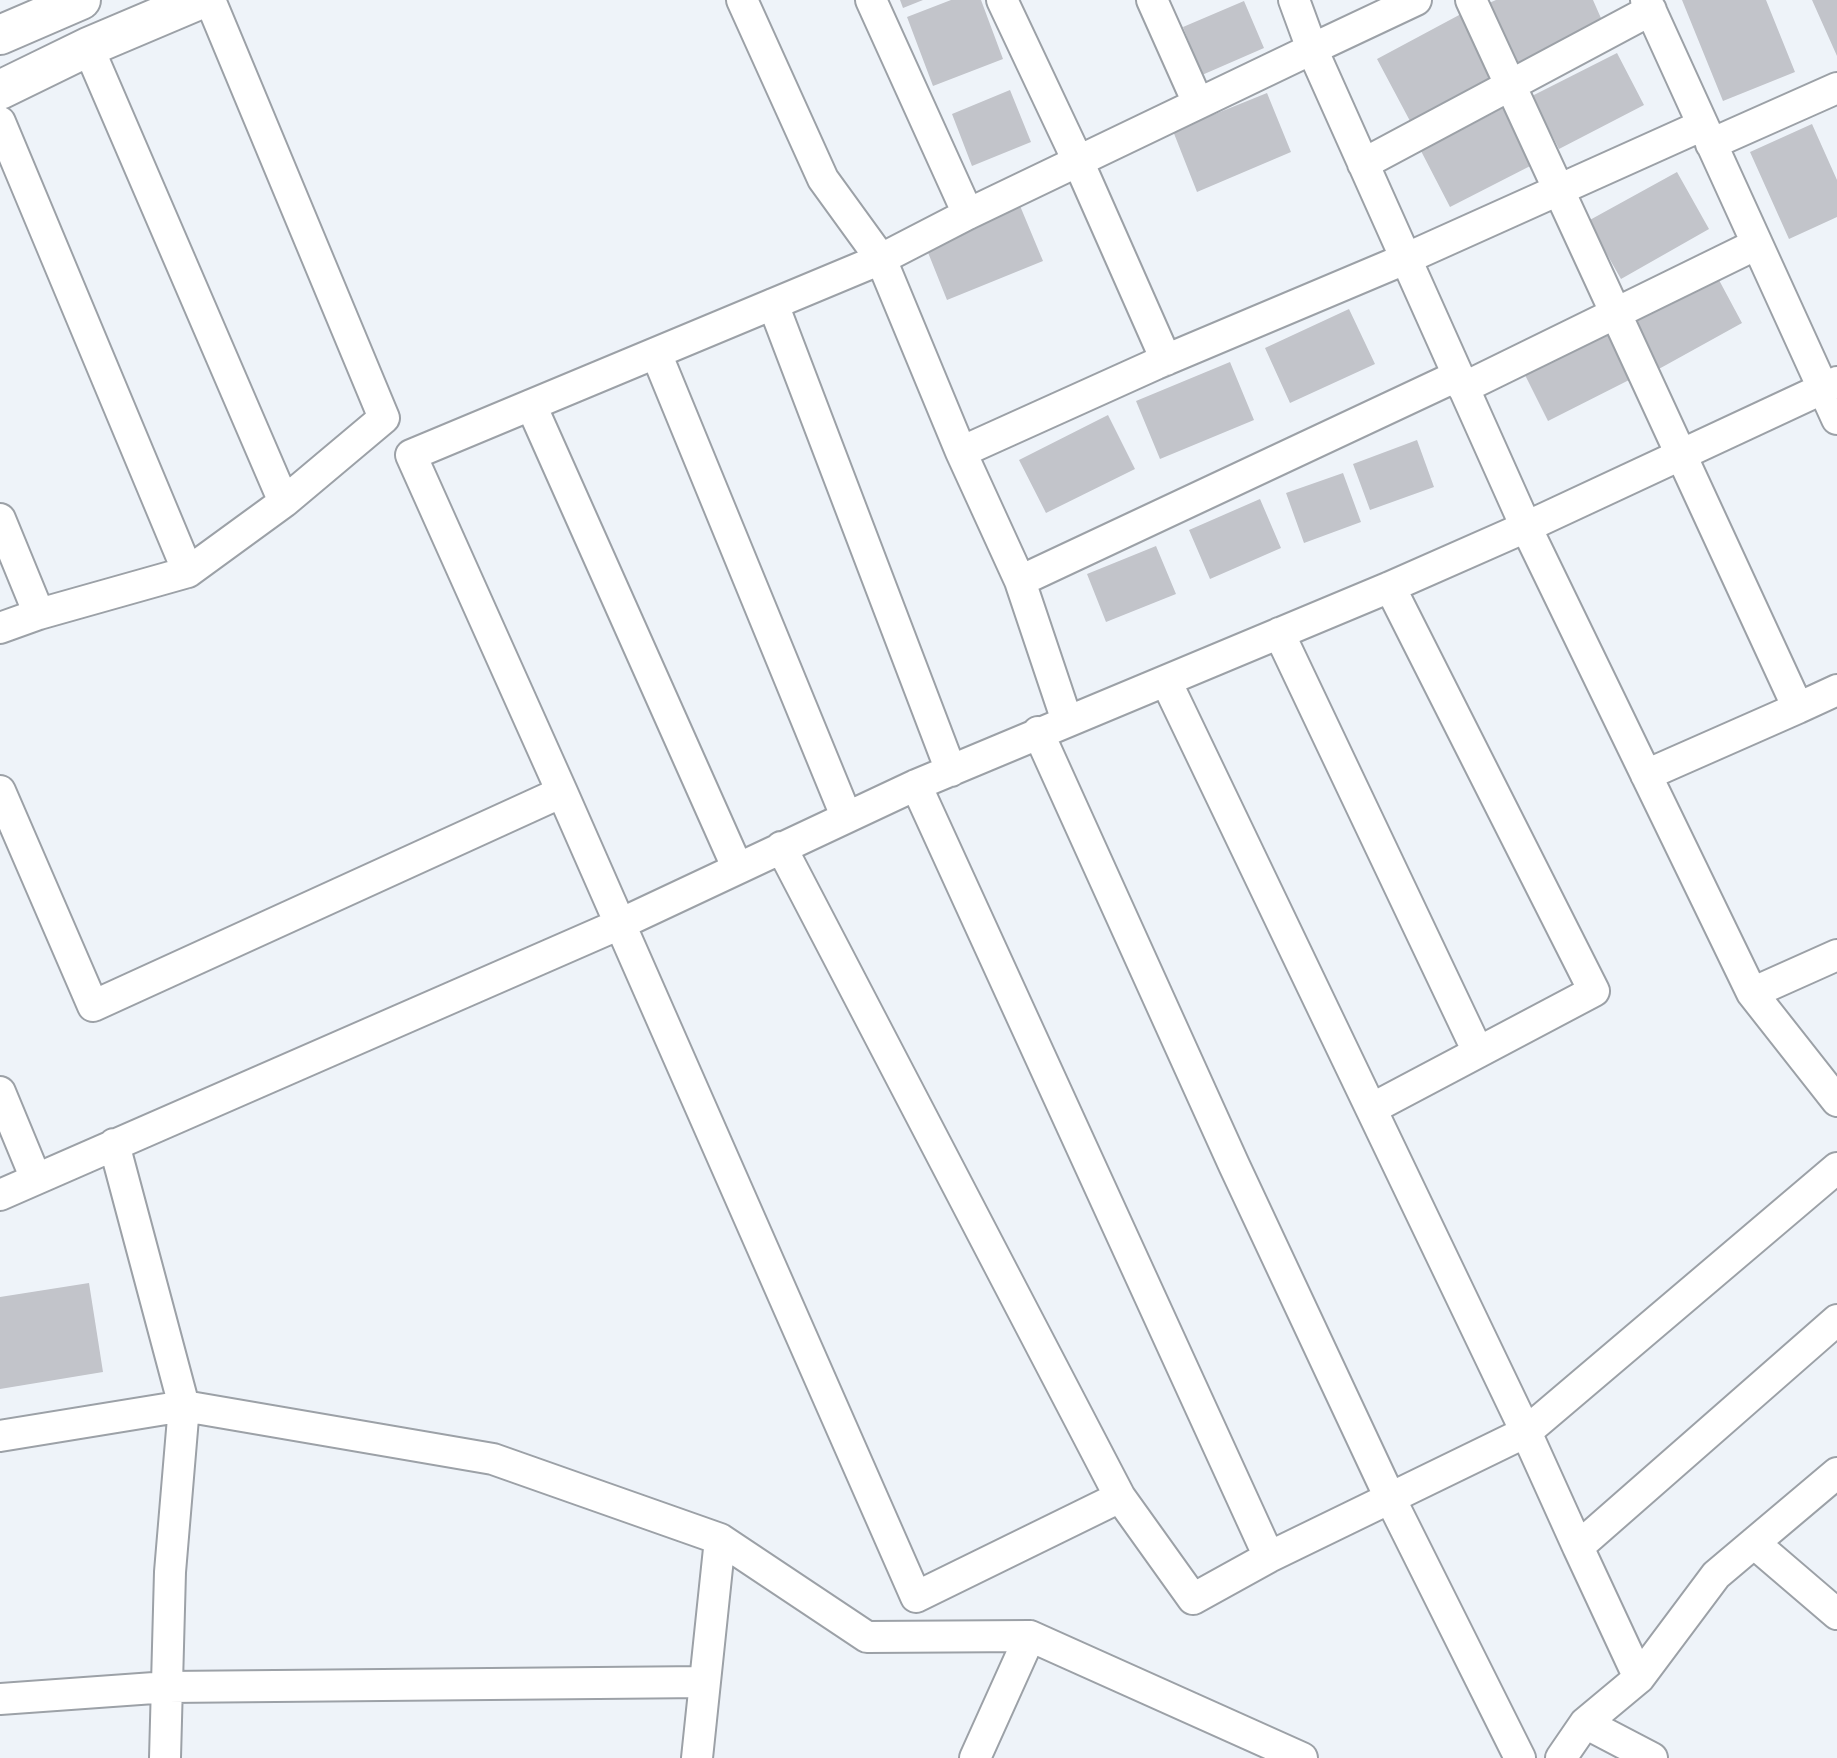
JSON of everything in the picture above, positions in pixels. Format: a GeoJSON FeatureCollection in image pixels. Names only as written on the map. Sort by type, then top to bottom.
{"type":"FeatureCollection","features":[{"type":"Feature","properties":{"kind":"street"},"geometry":{"type":"LineString","coordinates":[[0,35],[81,0]]}},
{"type":"Feature","properties":{"kind":"street"},"geometry":{"type":"LineString","coordinates":[[0,90],[88,47],[199,0]]}},
{"type":"Feature","properties":{"kind":"street"},"geometry":{"type":"LineString","coordinates":[[0,628],[188,572],[284,502],[384,418],[210,0]]}},
{"type":"Feature","properties":{"kind":"street"},"geometry":{"type":"LineString","coordinates":[[742,0],[823,179],[881,259],[961,452],[1020,581],[1067,721]]}},
{"type":"Feature","properties":{"kind":"street"},"geometry":{"type":"LineString","coordinates":[[871,0],[968,214]]}},
{"type":"Feature","properties":{"kind":"street"},"geometry":{"type":"LineString","coordinates":[[1002,0],[1078,161],[1166,360]]}},
{"type":"Feature","properties":{"kind":"street"},"geometry":{"type":"LineString","coordinates":[[1152,0],[1198,103]]}},
{"type":"Feature","properties":{"kind":"street"},"geometry":{"type":"LineString","coordinates":[[1294,0],[1312,49],[1526,527],[1752,993],[1837,1101]]}},
{"type":"Feature","properties":{"kind":"street"},"geometry":{"type":"LineString","coordinates":[[1120,1497],[916,1597],[411,455],[881,259],[968,214],[1416,0]]}},
{"type":"Feature","properties":{"kind":"street"},"geometry":{"type":"LineString","coordinates":[[1471,0],[1798,708]]}},
{"type":"Feature","properties":{"kind":"street"},"geometry":{"type":"LineString","coordinates":[[1363,164],[1510,85],[1648,5],[1757,244],[1830,385],[1837,419]]}},
{"type":"Feature","properties":{"kind":"street"},"geometry":{"type":"LineString","coordinates":[[88,47],[284,502]]}},
{"type":"Feature","properties":{"kind":"street"},"geometry":{"type":"LineString","coordinates":[[961,452],[1559,190],[1837,88]]}},
{"type":"Feature","properties":{"kind":"street"},"geometry":{"type":"LineString","coordinates":[[0,122],[188,572]]}},
{"type":"Feature","properties":{"kind":"street"},"geometry":{"type":"LineString","coordinates":[[1020,581],[1616,313],[1757,244]]}},
{"type":"Feature","properties":{"kind":"street"},"geometry":{"type":"LineString","coordinates":[[773,304],[951,771]]}},
{"type":"Feature","properties":{"kind":"street"},"geometry":{"type":"LineString","coordinates":[[656,353],[846,816]]}},
{"type":"Feature","properties":{"kind":"street"},"geometry":{"type":"LineString","coordinates":[[0,1195],[620,924],[916,785],[1526,527],[1830,385]]}},
{"type":"Feature","properties":{"kind":"street"},"geometry":{"type":"LineString","coordinates":[[531,405],[737,867]]}},
{"type":"Feature","properties":{"kind":"street"},"geometry":{"type":"LineString","coordinates":[[0,519],[39,614]]}},
{"type":"Feature","properties":{"kind":"street"},"geometry":{"type":"LineString","coordinates":[[1373,1108],[1594,991],[1390,587]]}},
{"type":"Feature","properties":{"kind":"street"},"geometry":{"type":"LineString","coordinates":[[1279,633],[1478,1052]]}},
{"type":"Feature","properties":{"kind":"street"},"geometry":{"type":"LineString","coordinates":[[1166,681],[1373,1108],[1639,1678]]}},
{"type":"Feature","properties":{"kind":"street"},"geometry":{"type":"LineString","coordinates":[[1646,775],[1837,690]]}},
{"type":"Feature","properties":{"kind":"street"},"geometry":{"type":"LineString","coordinates":[[1038,732],[1390,1498],[1520,1758]]}},
{"type":"Feature","properties":{"kind":"street"},"geometry":{"type":"LineString","coordinates":[[916,785],[1269,1557]]}},
{"type":"Feature","properties":{"kind":"street"},"geometry":{"type":"LineString","coordinates":[[0,791],[93,1006],[562,792]]}},
{"type":"Feature","properties":{"kind":"street"},"geometry":{"type":"LineString","coordinates":[[781,847],[1120,1497],[1193,1599],[1269,1557],[1526,1432],[1837,1168]]}},
{"type":"Feature","properties":{"kind":"street"},"geometry":{"type":"LineString","coordinates":[[1752,993],[1837,955]]}},
{"type":"Feature","properties":{"kind":"street"},"geometry":{"type":"LineString","coordinates":[[0,1092],[36,1179]]}},
{"type":"Feature","properties":{"kind":"street"},"geometry":{"type":"LineString","coordinates":[[114,1144],[184,1406],[170,1572],[165,1758]]}},
{"type":"Feature","properties":{"kind":"street"},"geometry":{"type":"LineString","coordinates":[[1578,1547],[1837,1320]]}},
{"type":"Feature","properties":{"kind":"street"},"geometry":{"type":"LineString","coordinates":[[0,1436],[184,1406],[493,1459],[720,1539],[867,1637],[1030,1636],[1302,1758]]}},
{"type":"Feature","properties":{"kind":"street"},"geometry":{"type":"LineString","coordinates":[[1561,1758],[1585,1723],[1639,1678],[1716,1575],[1837,1473]]}},
{"type":"Feature","properties":{"kind":"street"},"geometry":{"type":"LineString","coordinates":[[697,1758],[720,1539]]}},
{"type":"Feature","properties":{"kind":"street"},"geometry":{"type":"LineString","coordinates":[[1754,1543],[1837,1614]]}},
{"type":"Feature","properties":{"kind":"street"},"geometry":{"type":"LineString","coordinates":[[975,1758],[1030,1636]]}},
{"type":"Feature","properties":{"kind":"street"},"geometry":{"type":"LineString","coordinates":[[0,1699],[168,1687],[705,1682]]}},
{"type":"Feature","properties":{"kind":"street"},"geometry":{"type":"LineString","coordinates":[[1585,1723],[1652,1758]]}},
{"type":"Feature","properties":{"kind":"building"},"geometry":{"type":"Polygon","coordinates":[[[900,0],[923,0],[903,8],[900,0]]]}},
{"type":"Feature","properties":{"kind":"building"},"geometry":{"type":"Polygon","coordinates":[[[951,0],[981,0],[1003,59],[933,86],[907,17],[951,0]]]}},
{"type":"Feature","properties":{"kind":"building"},"geometry":{"type":"Polygon","coordinates":[[[1496,0],[1593,0],[1604,25],[1517,64],[1489,3],[1496,0]]]}},
{"type":"Feature","properties":{"kind":"building"},"geometry":{"type":"Polygon","coordinates":[[[1682,0],[1766,0],[1795,72],[1723,101],[1682,0]]]}},
{"type":"Feature","properties":{"kind":"building"},"geometry":{"type":"Polygon","coordinates":[[[1812,0],[1837,0],[1837,56],[1812,0]]]}},
{"type":"Feature","properties":{"kind":"building"},"geometry":{"type":"Polygon","coordinates":[[[1244,1],[1264,48],[1202,75],[1183,27],[1244,1]]]}},
{"type":"Feature","properties":{"kind":"building"},"geometry":{"type":"Polygon","coordinates":[[[1461,14],[1494,76],[1410,121],[1377,59],[1461,14]]]}},
{"type":"Feature","properties":{"kind":"building"},"geometry":{"type":"Polygon","coordinates":[[[1617,53],[1644,105],[1559,149],[1532,96],[1617,53]]]}},
{"type":"Feature","properties":{"kind":"building"},"geometry":{"type":"Polygon","coordinates":[[[1010,90],[1031,142],[972,166],[952,114],[1010,90]]]}},
{"type":"Feature","properties":{"kind":"building"},"geometry":{"type":"Polygon","coordinates":[[[1267,93],[1291,152],[1197,192],[1173,131],[1267,93]]]}},
{"type":"Feature","properties":{"kind":"building"},"geometry":{"type":"Polygon","coordinates":[[[1509,105],[1538,162],[1450,207],[1421,151],[1509,105]]]}},
{"type":"Feature","properties":{"kind":"building"},"geometry":{"type":"Polygon","coordinates":[[[1812,124],[1837,180],[1837,217],[1789,239],[1750,152],[1812,124]]]}},
{"type":"Feature","properties":{"kind":"building"},"geometry":{"type":"Polygon","coordinates":[[[1677,172],[1709,229],[1621,279],[1588,221],[1677,172]]]}},
{"type":"Feature","properties":{"kind":"building"},"geometry":{"type":"Polygon","coordinates":[[[1018,201],[1043,261],[947,300],[923,240],[1018,201]]]}},
{"type":"Feature","properties":{"kind":"building"},"geometry":{"type":"Polygon","coordinates":[[[1712,267],[1742,323],[1657,370],[1626,314],[1712,267]]]}},
{"type":"Feature","properties":{"kind":"building"},"geometry":{"type":"Polygon","coordinates":[[[1349,309],[1375,364],[1290,403],[1265,348],[1349,309]]]}},
{"type":"Feature","properties":{"kind":"building"},"geometry":{"type":"Polygon","coordinates":[[[1608,324],[1635,377],[1548,421],[1521,367],[1608,324]]]}},
{"type":"Feature","properties":{"kind":"building"},"geometry":{"type":"Polygon","coordinates":[[[1230,362],[1254,420],[1160,459],[1136,401],[1230,362]]]}},
{"type":"Feature","properties":{"kind":"building"},"geometry":{"type":"Polygon","coordinates":[[[1108,415],[1135,469],[1046,513],[1019,460],[1108,415]]]}},
{"type":"Feature","properties":{"kind":"building"},"geometry":{"type":"Polygon","coordinates":[[[1417,440],[1434,487],[1370,510],[1353,464],[1417,440]]]}},
{"type":"Feature","properties":{"kind":"building"},"geometry":{"type":"Polygon","coordinates":[[[1343,473],[1361,522],[1304,543],[1286,493],[1343,473]]]}},
{"type":"Feature","properties":{"kind":"building"},"geometry":{"type":"Polygon","coordinates":[[[1260,499],[1281,548],[1210,579],[1189,530],[1260,499]]]}},
{"type":"Feature","properties":{"kind":"building"},"geometry":{"type":"Polygon","coordinates":[[[1156,546],[1176,594],[1106,622],[1087,574],[1156,546]]]}},
{"type":"Feature","properties":{"kind":"building"},"geometry":{"type":"Polygon","coordinates":[[[89,1283],[103,1372],[0,1389],[0,1297],[89,1283]]]}}]}
